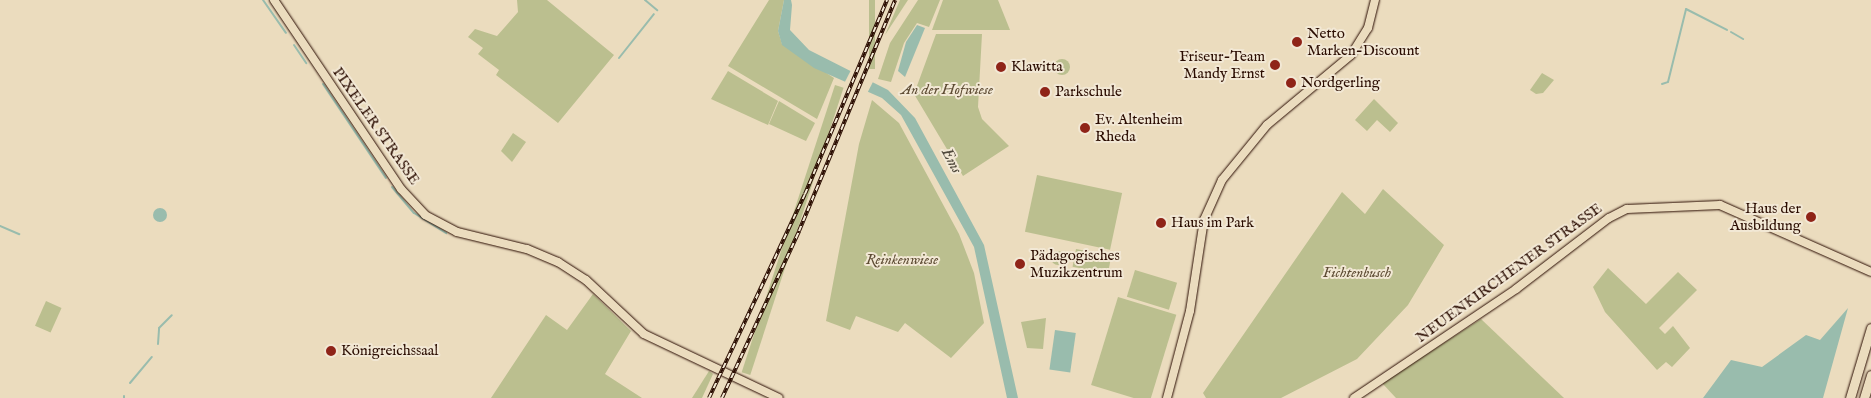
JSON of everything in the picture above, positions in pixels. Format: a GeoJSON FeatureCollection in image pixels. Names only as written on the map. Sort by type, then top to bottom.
{"type":"FeatureCollection","features":[{"type":"Feature","properties":{"kind":"highway"},"geometry":{"type":"LineString","coordinates":[[1850,398],[1871,328]]}},
{"type":"Feature","properties":{"kind":"highway"},"geometry":{"type":"LineString","coordinates":[[1864,398],[1871,375]]}},
{"type":"Feature","properties":{"kind":"main road","name":"PIXELER STRASSE"},"geometry":{"type":"LineString","coordinates":[[274,0],[401,190],[425,215],[457,232],[527,249],[558,262],[586,280],[647,336],[779,398]]}},
{"type":"Feature","properties":{"kind":"main road"},"geometry":{"type":"LineString","coordinates":[[1167,398],[1190,311],[1204,220],[1222,180],[1267,124],[1350,55],[1368,28],[1375,0]]}},
{"type":"Feature","properties":{"kind":"main road","name":"NEUENKIRCHENER STRASSE"},"geometry":{"type":"LineString","coordinates":[[1354,398],[1516,289],[1615,214],[1638,207],[1710,204],[1750,215],[1871,272]]}},
{"type":"Feature","properties":{"kind":"green space"},"geometry":{"type":"Polygon","coordinates":[[[517,0],[547,0],[614,55],[558,123],[496,75],[499,70],[478,54],[483,48],[468,37],[475,29],[497,36],[518,12],[517,0]]]}},
{"type":"Feature","properties":{"kind":"green space"},"geometry":{"type":"Polygon","coordinates":[[[769,0],[784,0],[778,31],[782,44],[834,78],[817,119],[728,66],[769,0]]]}},
{"type":"Feature","properties":{"kind":"green space"},"geometry":{"type":"Polygon","coordinates":[[[869,0],[875,0],[875,69],[869,69],[869,0]]]}},
{"type":"Feature","properties":{"kind":"green space"},"geometry":{"type":"Polygon","coordinates":[[[900,0],[908,0],[885,35],[900,0]]]}},
{"type":"Feature","properties":{"kind":"green space"},"geometry":{"type":"Polygon","coordinates":[[[918,0],[940,0],[929,27],[917,23],[904,43],[891,82],[878,79],[890,43],[918,0]]]}},
{"type":"Feature","properties":{"kind":"green space"},"geometry":{"type":"Polygon","coordinates":[[[943,0],[998,0],[1010,30],[932,30],[943,0]]]}},
{"type":"Feature","properties":{"kind":"green space","name":"An der Hofwiese"},"geometry":{"type":"Polygon","coordinates":[[[936,34],[982,34],[978,107],[982,119],[1009,146],[963,176],[914,94],[936,34]]]}},
{"type":"Feature","properties":{"kind":"green space"},"geometry":{"type":"Polygon","coordinates":[[[1059,59],[1065,59],[1070,64],[1068,73],[1059,75],[1054,70],[1054,64],[1059,59]]]}},
{"type":"Feature","properties":{"kind":"green space"},"geometry":{"type":"Polygon","coordinates":[[[728,71],[778,101],[768,125],[711,99],[728,71]]]}},
{"type":"Feature","properties":{"kind":"green space"},"geometry":{"type":"Polygon","coordinates":[[[1542,73],[1554,80],[1543,93],[1536,94],[1530,90],[1542,73]]]}},
{"type":"Feature","properties":{"kind":"green space"},"geometry":{"type":"Polygon","coordinates":[[[835,85],[844,88],[750,375],[742,372],[835,85]]]}},
{"type":"Feature","properties":{"kind":"green space"},"geometry":{"type":"Polygon","coordinates":[[[1374,99],[1398,123],[1390,132],[1377,120],[1367,131],[1355,120],[1374,99]]]}},
{"type":"Feature","properties":{"kind":"green space","name":"Reinkenwiese"},"geometry":{"type":"Polygon","coordinates":[[[872,100],[899,123],[959,234],[974,273],[984,323],[951,358],[905,323],[898,332],[856,316],[850,330],[826,321],[859,144],[872,100]]]}},
{"type":"Feature","properties":{"kind":"green space"},"geometry":{"type":"Polygon","coordinates":[[[779,101],[815,123],[806,141],[769,124],[779,101]]]}},
{"type":"Feature","properties":{"kind":"green space"},"geometry":{"type":"Polygon","coordinates":[[[513,133],[526,142],[512,162],[501,151],[513,133]]]}},
{"type":"Feature","properties":{"kind":"green space"},"geometry":{"type":"Polygon","coordinates":[[[1037,175],[1122,193],[1110,250],[1025,232],[1037,175]]]}},
{"type":"Feature","properties":{"kind":"green space","name":"Fichtenbusch"},"geometry":{"type":"Polygon","coordinates":[[[1383,189],[1444,245],[1408,305],[1357,359],[1281,398],[1206,398],[1203,393],[1342,192],[1365,214],[1383,189]]]}},
{"type":"Feature","properties":{"kind":"green space"},"geometry":{"type":"Polygon","coordinates":[[[1076,249],[1111,256],[1108,274],[1073,267],[1076,249]]]}},
{"type":"Feature","properties":{"kind":"green space"},"geometry":{"type":"Polygon","coordinates":[[[1058,251],[1063,253],[1065,258],[1063,263],[1058,265],[1053,263],[1051,258],[1053,253],[1058,251]]]}},
{"type":"Feature","properties":{"kind":"green space"},"geometry":{"type":"Polygon","coordinates":[[[1608,268],[1646,304],[1678,272],[1697,290],[1659,328],[1665,334],[1673,326],[1690,348],[1672,367],[1666,362],[1657,370],[1605,312],[1593,287],[1608,268]]]}},
{"type":"Feature","properties":{"kind":"green space"},"geometry":{"type":"Polygon","coordinates":[[[1135,270],[1177,283],[1169,310],[1127,297],[1135,270]]]}},
{"type":"Feature","properties":{"kind":"green space"},"geometry":{"type":"Polygon","coordinates":[[[593,294],[631,331],[605,374],[642,398],[491,398],[546,315],[567,330],[593,294]]]}},
{"type":"Feature","properties":{"kind":"green space"},"geometry":{"type":"Polygon","coordinates":[[[1118,297],[1176,315],[1151,398],[1134,398],[1091,385],[1118,297]]]}},
{"type":"Feature","properties":{"kind":"green space"},"geometry":{"type":"Polygon","coordinates":[[[46,301],[62,308],[51,333],[35,326],[46,301]]]}},
{"type":"Feature","properties":{"kind":"green space"},"geometry":{"type":"Polygon","coordinates":[[[1046,318],[1043,349],[1027,348],[1021,322],[1046,318]]]}},
{"type":"Feature","properties":{"kind":"green space"},"geometry":{"type":"Polygon","coordinates":[[[1481,319],[1564,398],[1396,398],[1382,383],[1481,319]]]}},
{"type":"Feature","properties":{"kind":"green space"},"geometry":{"type":"Polygon","coordinates":[[[709,371],[713,374],[702,398],[692,398],[709,371]]]}},
{"type":"Feature","properties":{"kind":"shaded area"},"geometry":{"type":"Polygon","coordinates":[[[784,0],[791,0],[792,5],[790,30],[809,50],[888,90],[915,118],[984,245],[1018,398],[1007,398],[974,247],[901,115],[882,98],[814,68],[782,45],[778,31],[784,0]]]}},
{"type":"Feature","properties":{"kind":"shaded area"},"geometry":{"type":"Polygon","coordinates":[[[917,25],[925,28],[905,77],[898,71],[906,42],[917,25]]]}},
{"type":"Feature","properties":{"kind":"shaded area"},"geometry":{"type":"Polygon","coordinates":[[[157,208],[163,208],[167,215],[163,222],[157,222],[153,218],[153,212],[157,208]]]}},
{"type":"Feature","properties":{"kind":"shaded area"},"geometry":{"type":"Polygon","coordinates":[[[1848,308],[1823,398],[1703,398],[1731,360],[1762,367],[1806,335],[1820,340],[1848,308]]]}},
{"type":"Feature","properties":{"kind":"shaded area"},"geometry":{"type":"Polygon","coordinates":[[[1055,330],[1076,333],[1070,373],[1049,370],[1055,330]]]}},
{"type":"Feature","properties":{"kind":"pier"},"geometry":{"type":"Polygon","coordinates":[[[851,70],[873,81],[866,96],[844,84],[851,70]]]}},
{"type":"Feature","properties":{"kind":"waterway"},"geometry":{"type":"LineString","coordinates":[[263,0],[286,33]]}},
{"type":"Feature","properties":{"kind":"waterway"},"geometry":{"type":"LineString","coordinates":[[645,0],[657,10]]}},
{"type":"Feature","properties":{"kind":"waterway"},"geometry":{"type":"LineString","coordinates":[[1662,84],[1668,82],[1686,9],[1727,30]]}},
{"type":"Feature","properties":{"kind":"waterway"},"geometry":{"type":"LineString","coordinates":[[619,58],[654,14]]}},
{"type":"Feature","properties":{"kind":"waterway"},"geometry":{"type":"LineString","coordinates":[[1731,32],[1743,39]]}},
{"type":"Feature","properties":{"kind":"waterway"},"geometry":{"type":"LineString","coordinates":[[294,45],[306,63]]}},
{"type":"Feature","properties":{"kind":"waterway"},"geometry":{"type":"LineString","coordinates":[[323,84],[386,178]]}},
{"type":"Feature","properties":{"kind":"waterway"},"geometry":{"type":"LineString","coordinates":[[392,187],[414,213],[446,233]]}},
{"type":"Feature","properties":{"kind":"waterway"},"geometry":{"type":"LineString","coordinates":[[0,226],[19,234]]}},
{"type":"Feature","properties":{"kind":"waterway"},"geometry":{"type":"LineString","coordinates":[[158,344],[159,328],[172,315]]}},
{"type":"Feature","properties":{"kind":"waterway"},"geometry":{"type":"LineString","coordinates":[[130,383],[152,357]]}},
{"type":"Feature","properties":{"kind":"railway"},"geometry":{"type":"LineString","coordinates":[[709,398],[805,194],[887,0]]}},
{"type":"Feature","properties":{"kind":"railway"},"geometry":{"type":"LineString","coordinates":[[722,398],[799,231],[895,0]]}},
{"type":"Feature","properties":{"kind":"place","name":"Netto Marken-Discount"},"geometry":{"type":"Point","coordinates":[1297,42]}},
{"type":"Feature","properties":{"kind":"place","name":"Friseur-Team Mandy Ernst"},"geometry":{"type":"Point","coordinates":[1275,65]}},
{"type":"Feature","properties":{"kind":"place","name":"Klawitta"},"geometry":{"type":"Point","coordinates":[1001,67]}},
{"type":"Feature","properties":{"kind":"place","name":"Nordgerling"},"geometry":{"type":"Point","coordinates":[1291,83]}},
{"type":"Feature","properties":{"kind":"place","name":"Parkschule"},"geometry":{"type":"Point","coordinates":[1045,92]}},
{"type":"Feature","properties":{"kind":"place","name":"Ev. Altenheim Rheda"},"geometry":{"type":"Point","coordinates":[1085,128]}},
{"type":"Feature","properties":{"kind":"place","name":"Haus der Ausbildung"},"geometry":{"type":"Point","coordinates":[1811,217]}},
{"type":"Feature","properties":{"kind":"place","name":"Haus im Park"},"geometry":{"type":"Point","coordinates":[1161,223]}},
{"type":"Feature","properties":{"kind":"place","name":"Pädagogisches Muzikzentrum"},"geometry":{"type":"Point","coordinates":[1020,264]}},
{"type":"Feature","properties":{"kind":"place","name":"Königreichssaal"},"geometry":{"type":"Point","coordinates":[331,351]}},
{"type":"Feature","properties":{"kind":"water label","name":"Ems"},"geometry":{"type":"Point","coordinates":[951,161]}}]}
